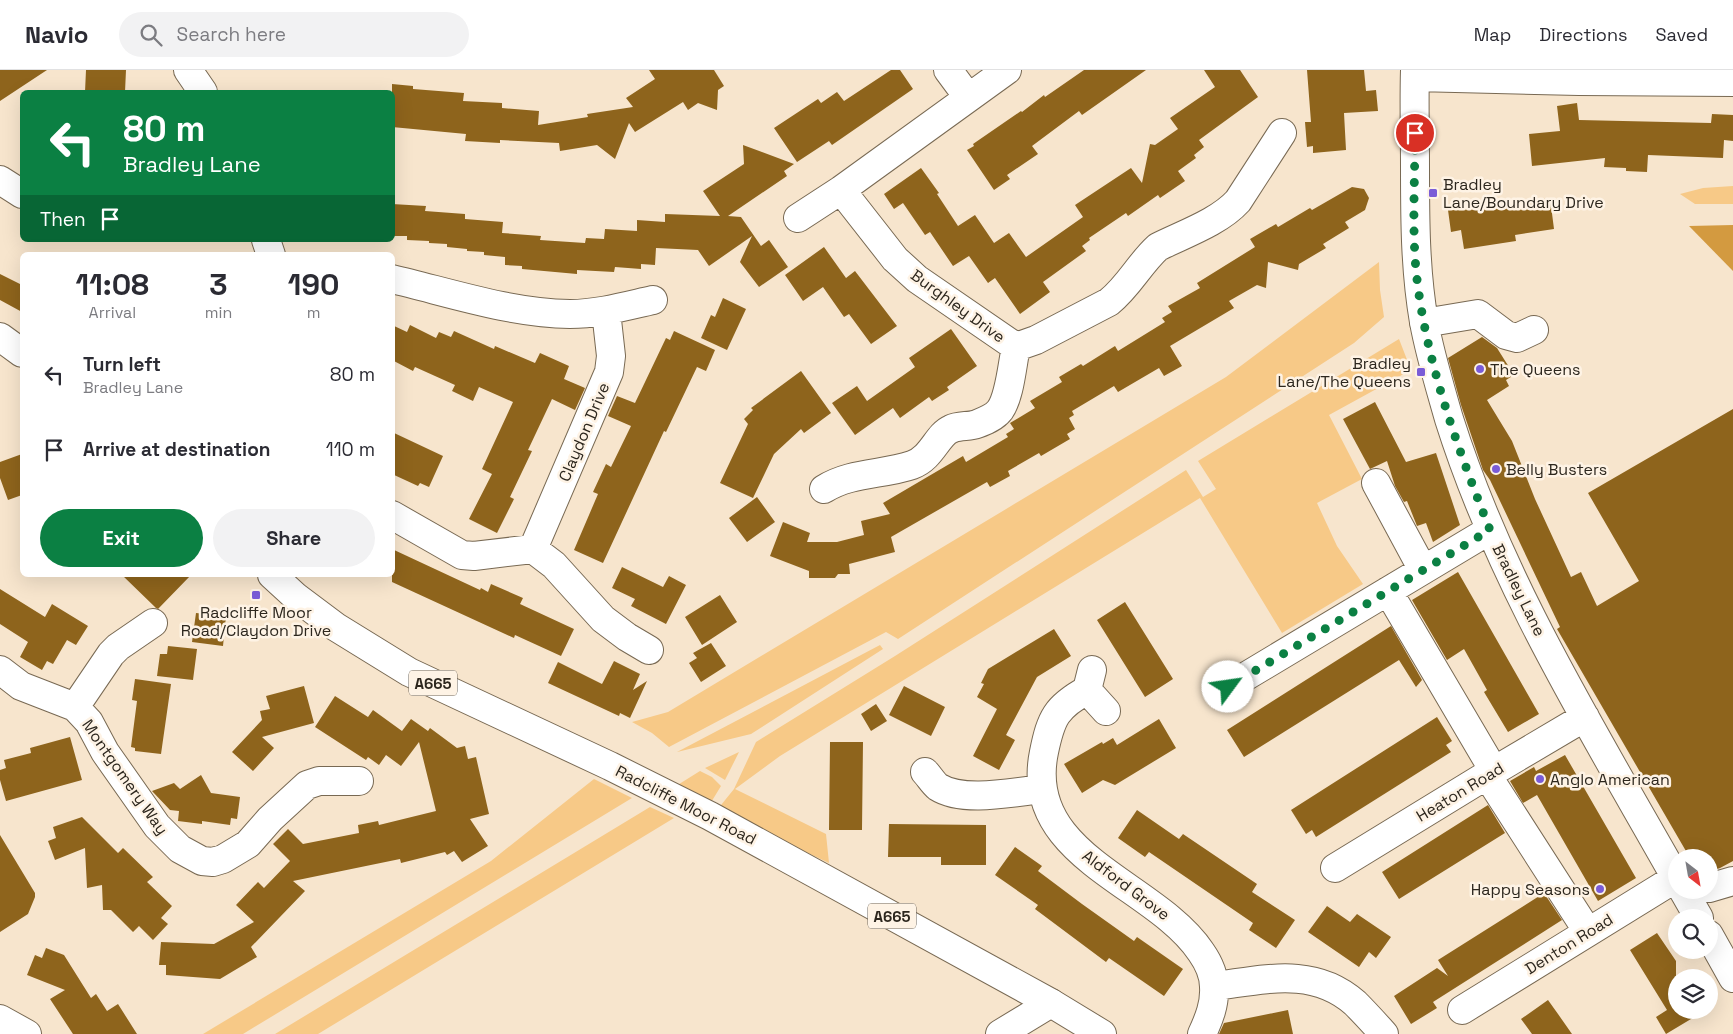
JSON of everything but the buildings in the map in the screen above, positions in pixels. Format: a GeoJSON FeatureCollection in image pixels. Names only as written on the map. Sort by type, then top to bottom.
{"type":"FeatureCollection","features":[{"type":"Feature","properties":{"kind":"street"},"geometry":{"type":"LineString","coordinates":[[188,70],[202,90]]}},
{"type":"Feature","properties":{"kind":"street"},"geometry":{"type":"LineString","coordinates":[[948,70],[968,97]]}},
{"type":"Feature","properties":{"kind":"street"},"geometry":{"type":"LineString","coordinates":[[798,218],[841,190],[1007,70]]}},
{"type":"Feature","properties":{"kind":"street"},"geometry":{"type":"LineString","coordinates":[[1415,73],[1579,75],[1733,82]]}},
{"type":"Feature","properties":{"kind":"street","name":"Bradley Lane"},"geometry":{"type":"LineString","coordinates":[[1415,73],[1416,270],[1424,323],[1439,385],[1461,455],[1490,530],[1522,601],[1585,717],[1668,853]]}},
{"type":"Feature","properties":{"kind":"street","name":"Burghley Drive"},"geometry":{"type":"LineString","coordinates":[[841,190],[894,259],[917,278],[1016,347],[1036,340],[1109,302],[1120,293],[1158,246],[1231,209],[1238,202],[1250,165],[1282,133]]}},
{"type":"Feature","properties":{"kind":"street"},"geometry":{"type":"LineString","coordinates":[[0,180],[20,193]]}},
{"type":"Feature","properties":{"kind":"street"},"geometry":{"type":"LineString","coordinates":[[395,280],[502,306],[537,312],[572,314],[606,311],[653,300]]}},
{"type":"Feature","properties":{"kind":"street","name":"Claydon Drive"},"geometry":{"type":"LineString","coordinates":[[534,549],[609,372],[610,356],[606,311]]}},
{"type":"Feature","properties":{"kind":"street"},"geometry":{"type":"LineString","coordinates":[[1424,323],[1478,314],[1506,336],[1517,338],[1534,330]]}},
{"type":"Feature","properties":{"kind":"street"},"geometry":{"type":"LineString","coordinates":[[0,337],[20,352]]}},
{"type":"Feature","properties":{"kind":"street"},"geometry":{"type":"LineString","coordinates":[[824,489],[842,479],[913,465],[929,454],[948,431],[989,420],[1000,411],[1006,399],[1016,347]]}},
{"type":"Feature","properties":{"kind":"street"},"geometry":{"type":"LineString","coordinates":[[1376,483],[1423,570]]}},
{"type":"Feature","properties":{"kind":"street"},"geometry":{"type":"LineString","coordinates":[[395,517],[462,555],[474,556],[534,549],[554,565],[602,630],[627,637],[649,650]]}},
{"type":"Feature","properties":{"kind":"street"},"geometry":{"type":"LineString","coordinates":[[1228,687],[1490,530]]}},
{"type":"Feature","properties":{"kind":"street","name":"Radcliffe Moor Road"},"geometry":{"type":"LineString","coordinates":[[274,577],[296,597],[336,627],[409,672],[610,766],[728,826],[1051,1003],[1102,1034]]}},
{"type":"Feature","properties":{"kind":"street"},"geometry":{"type":"LineString","coordinates":[[1388,591],[1490,773],[1588,932]]}},
{"type":"Feature","properties":{"kind":"street","name":"Montgomery Way"},"geometry":{"type":"LineString","coordinates":[[74,707],[111,654],[111,637],[153,623]]}},
{"type":"Feature","properties":{"kind":"street","name":"Montgomery Way"},"geometry":{"type":"LineString","coordinates":[[0,670],[21,686],[74,707],[89,722],[105,752],[157,826],[202,873],[213,862],[223,859],[248,844],[270,819],[307,785],[310,772],[360,781]]}},
{"type":"Feature","properties":{"kind":"street","name":"Aldford Grove"},"geometry":{"type":"LineString","coordinates":[[1106,711],[1089,680],[1056,713],[1049,730],[1043,758],[1042,789],[1050,812],[1062,831],[1079,850],[1096,865],[1174,921],[1194,940],[1205,957],[1211,971],[1214,986],[1212,1009],[1202,1034]]}},
{"type":"Feature","properties":{"kind":"street","name":"Heaton Road"},"geometry":{"type":"LineString","coordinates":[[1335,868],[1585,717]]}},
{"type":"Feature","properties":{"kind":"street"},"geometry":{"type":"LineString","coordinates":[[925,772],[938,786],[954,792],[984,796],[1042,789]]}},
{"type":"Feature","properties":{"kind":"street","name":"Denton Road"},"geometry":{"type":"LineString","coordinates":[[1718,885],[1733,881]]}},
{"type":"Feature","properties":{"kind":"street","name":"Denton Road"},"geometry":{"type":"LineString","coordinates":[[1462,1010],[1588,932],[1671,899]]}},
{"type":"Feature","properties":{"kind":"street"},"geometry":{"type":"LineString","coordinates":[[1718,951],[1733,978]]}},
{"type":"Feature","properties":{"kind":"street"},"geometry":{"type":"LineString","coordinates":[[1214,986],[1280,979],[1309,979],[1332,988],[1354,1002],[1384,1034]]}},
{"type":"Feature","properties":{"kind":"street"},"geometry":{"type":"LineString","coordinates":[[1000,1034],[1051,1003]]}},
{"type":"Feature","properties":{"kind":"shaded area"},"geometry":{"type":"Polygon","coordinates":[[[1733,186],[1733,204],[1695,204],[1680,194],[1703,188],[1733,186]]]}},
{"type":"Feature","properties":{"kind":"shaded area"},"geometry":{"type":"Polygon","coordinates":[[[1733,225],[1733,271],[1689,226],[1733,225]]]}},
{"type":"Feature","properties":{"kind":"shaded area"},"geometry":{"type":"Polygon","coordinates":[[[1379,262],[1380,290],[1384,317],[1354,343],[898,639],[886,632],[669,747],[652,733],[632,722],[668,712],[1226,377],[1379,262]]]}},
{"type":"Feature","properties":{"kind":"shaded area"},"geometry":{"type":"Polygon","coordinates":[[[1399,339],[1411,370],[1329,415],[1362,479],[1317,503],[1337,546],[1363,584],[1282,633],[1200,498],[780,756],[735,789],[826,834],[829,863],[717,810],[734,789],[756,742],[895,656],[1186,470],[1203,497],[1216,489],[1198,461],[1399,339]]]}},
{"type":"Feature","properties":{"kind":"shaded area"},"geometry":{"type":"Polygon","coordinates":[[[880,645],[883,649],[751,734],[677,752],[880,645]]]}},
{"type":"Feature","properties":{"kind":"shaded area"},"geometry":{"type":"Polygon","coordinates":[[[739,752],[725,780],[705,768],[739,752]]]}},
{"type":"Feature","properties":{"kind":"shaded area"},"geometry":{"type":"Polygon","coordinates":[[[700,771],[712,777],[721,786],[710,804],[676,786],[700,771]]]}},
{"type":"Feature","properties":{"kind":"shaded area"},"geometry":{"type":"Polygon","coordinates":[[[594,779],[632,798],[243,1034],[203,1034],[491,861],[594,779]]]}},
{"type":"Feature","properties":{"kind":"shaded area"},"geometry":{"type":"Polygon","coordinates":[[[650,807],[674,818],[318,1034],[275,1034],[650,807]]]}},
{"type":"Feature","properties":{"kind":"place","name":"Bradley Lane/Boundary Drive"},"geometry":{"type":"Point","coordinates":[1433,193]}},
{"type":"Feature","properties":{"kind":"place","name":"The Queens"},"geometry":{"type":"Point","coordinates":[1480,369]}},
{"type":"Feature","properties":{"kind":"place","name":"Bradley Lane/The Queens"},"geometry":{"type":"Point","coordinates":[1421,372]}},
{"type":"Feature","properties":{"kind":"place","name":"Belly Busters"},"geometry":{"type":"Point","coordinates":[1496,469]}},
{"type":"Feature","properties":{"kind":"place","name":"Radcliffe Moor Road/Claydon Drive"},"geometry":{"type":"Point","coordinates":[256,595]}},
{"type":"Feature","properties":{"kind":"place","name":"Anglo American"},"geometry":{"type":"Point","coordinates":[1540,779]}},
{"type":"Feature","properties":{"kind":"place","name":"Happy Seasons"},"geometry":{"type":"Point","coordinates":[1600,889]}},
{"type":"Feature","properties":{"kind":"route"},"geometry":{"type":"LineString","coordinates":[[1228,687],[1490,530],[1461,455],[1439,385],[1424,323],[1416,270],[1415,133]]}}]}
